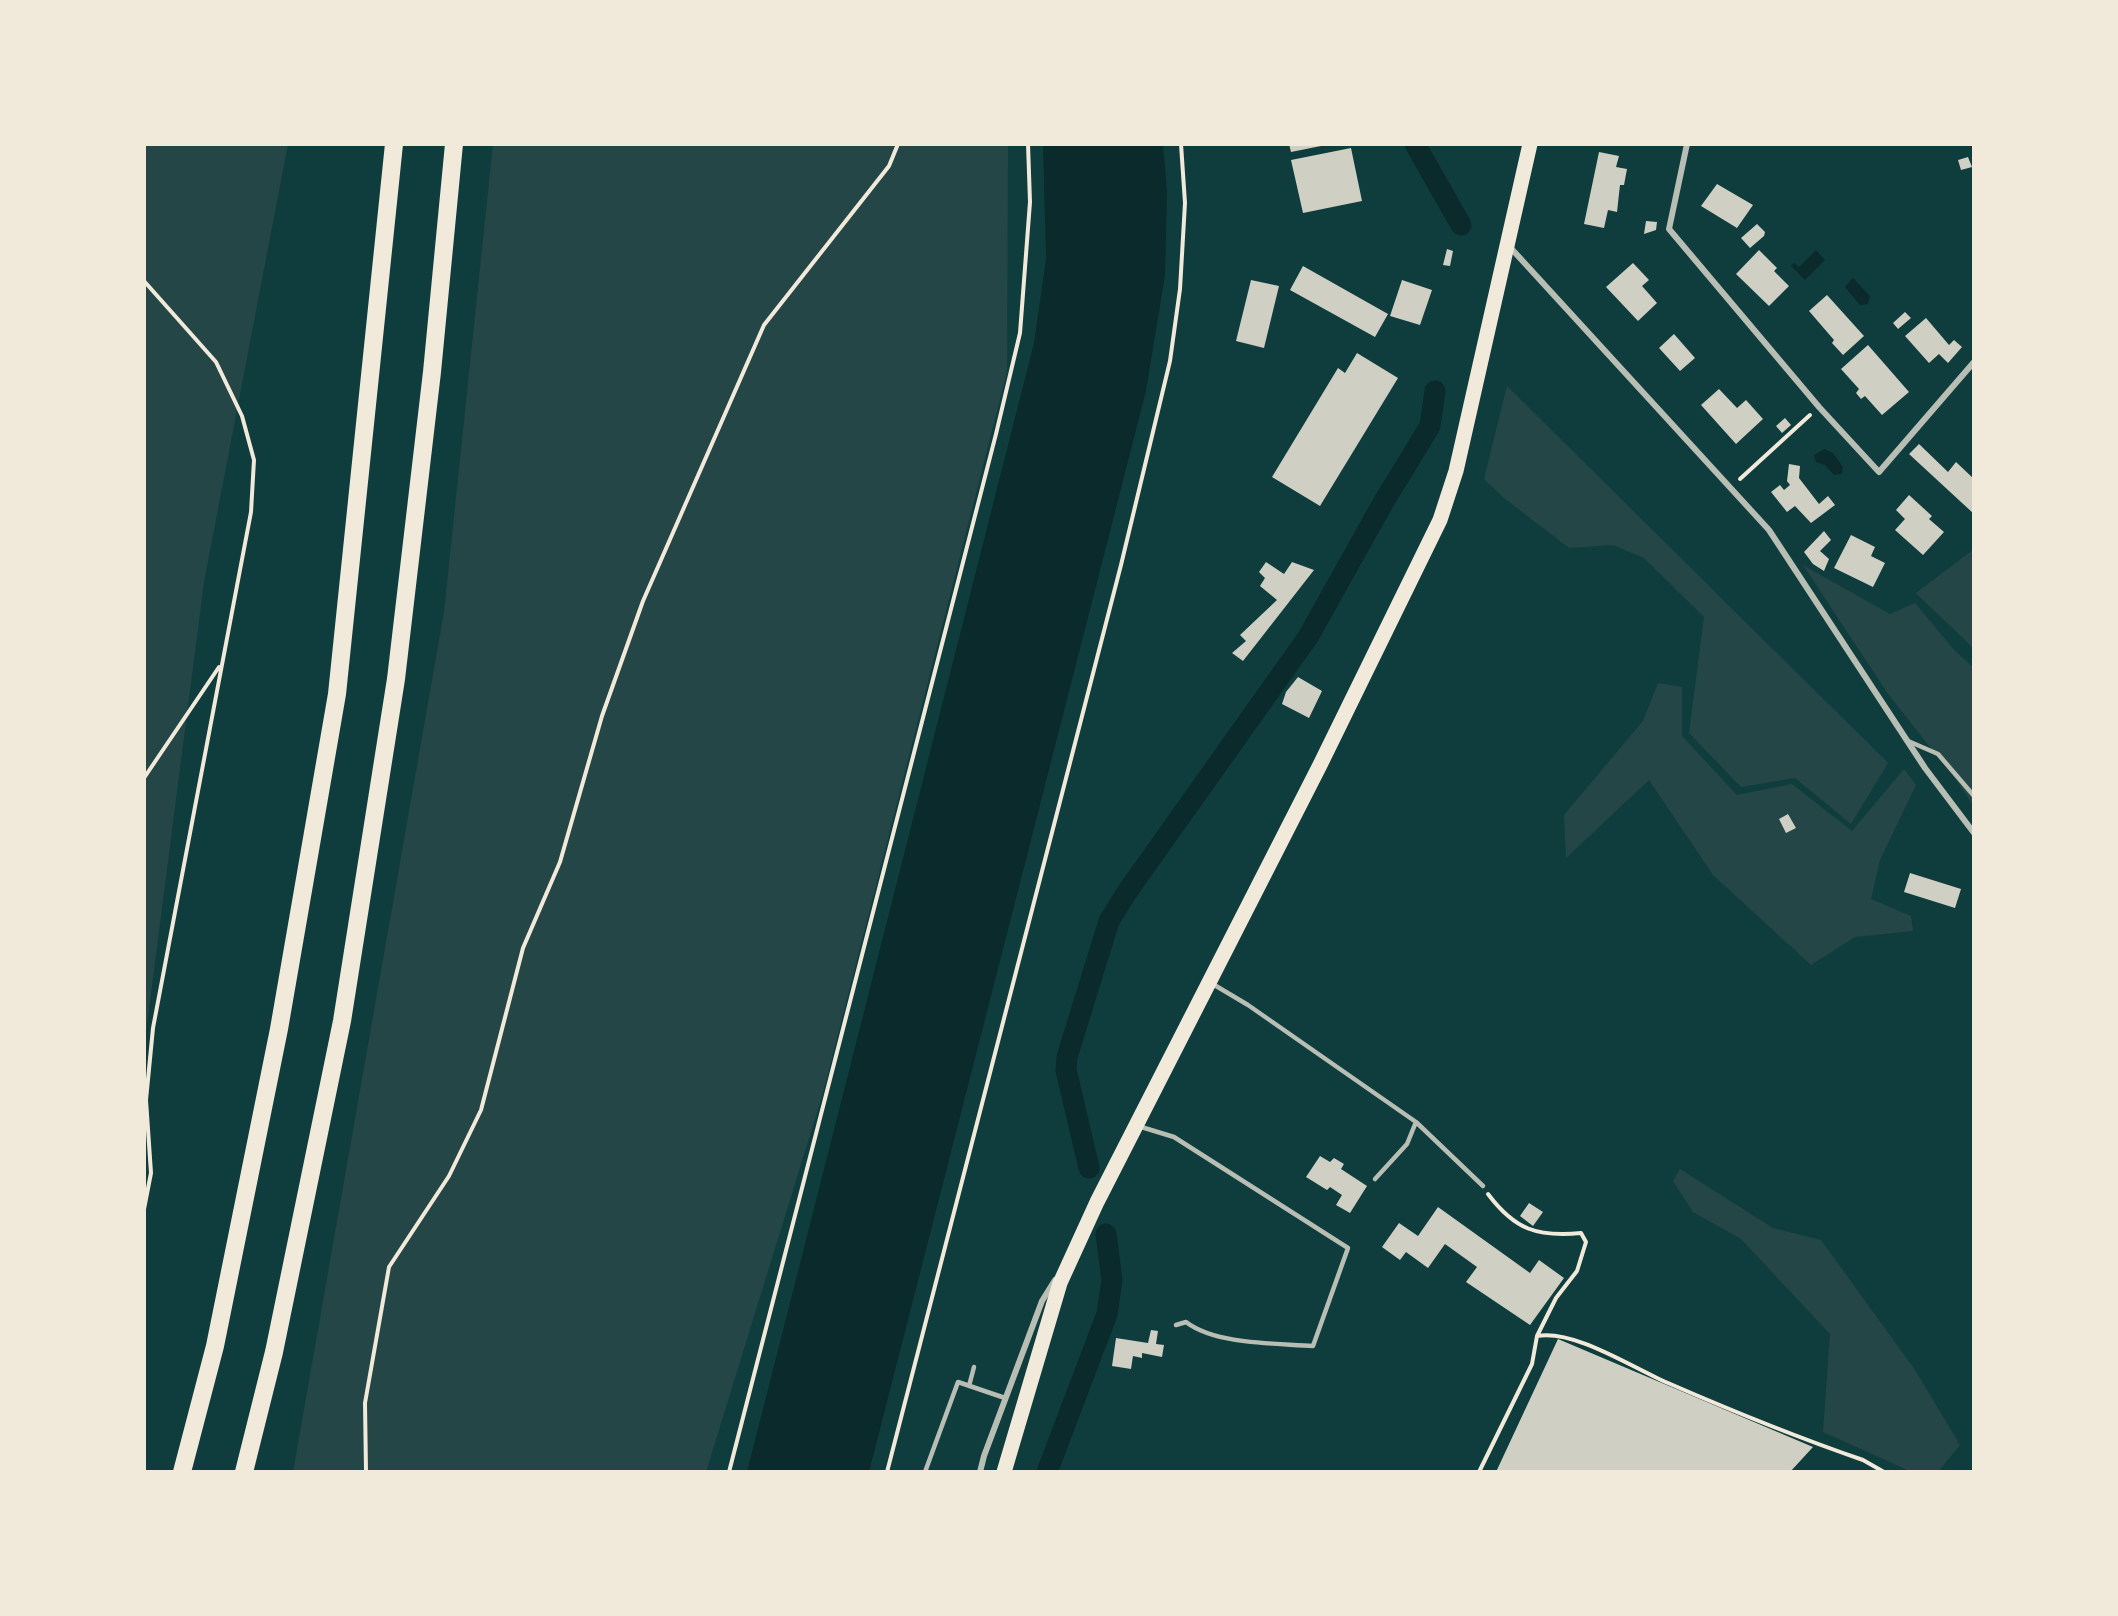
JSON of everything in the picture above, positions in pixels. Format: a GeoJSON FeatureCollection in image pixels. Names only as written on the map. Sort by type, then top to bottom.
{"type":"FeatureCollection","features":[{"type":"Feature","properties":{"kind":"highway"},"geometry":{"type":"LineString","coordinates":[[182,1472],[215,1346],[279,1029],[337,694],[393,144]]}},
{"type":"Feature","properties":{"kind":"highway"},"geometry":{"type":"LineString","coordinates":[[244,1472],[274,1352],[342,1021],[396,679],[432,372],[454,144]]}},
{"type":"Feature","properties":{"kind":"main road"},"geometry":{"type":"LineString","coordinates":[[1004,1472],[1060,1283],[1136,1126],[1440,520],[1456,471],[1530,144]]}},
{"type":"Feature","properties":{"kind":"street"},"geometry":{"type":"LineString","coordinates":[[1687,144],[1669,229],[1819,407],[1879,472],[1974,362]]}},
{"type":"Feature","properties":{"kind":"street"},"geometry":{"type":"LineString","coordinates":[[1507,244],[1769,530],[1908,741],[1974,832]]}},
{"type":"Feature","properties":{"kind":"street"},"geometry":{"type":"LineString","coordinates":[[980,1472],[1042,1301],[1078,1244]]}},
{"type":"Feature","properties":{"kind":"lane"},"geometry":{"type":"LineString","coordinates":[[1908,741],[1938,754],[1974,796]]}},
{"type":"Feature","properties":{"kind":"lane"},"geometry":{"type":"LineString","coordinates":[[1209,982],[1248,1005],[1416,1122],[1483,1186]]}},
{"type":"Feature","properties":{"kind":"lane"},"geometry":{"type":"LineString","coordinates":[[1375,1179],[1407,1144],[1416,1122]]}},
{"type":"Feature","properties":{"kind":"lane"},"geometry":{"type":"LineString","coordinates":[[1136,1126],[1174,1137],[1348,1248],[1313,1346],[1238,1340],[1197,1331],[1186,1322],[1176,1325]]}},
{"type":"Feature","properties":{"kind":"lane"},"geometry":{"type":"LineString","coordinates":[[969,1386],[974,1367]]}},
{"type":"Feature","properties":{"kind":"lane"},"geometry":{"type":"LineString","coordinates":[[925,1472],[958,1382],[1005,1398]]}},
{"type":"Feature","properties":{"kind":"path"},"geometry":{"type":"LineString","coordinates":[[366,1472],[365,1403],[390,1267],[449,1176],[481,1110],[524,948],[560,862],[602,716],[643,601],[764,325],[889,165],[898,144]]}},
{"type":"Feature","properties":{"kind":"path"},"geometry":{"type":"LineString","coordinates":[[729,1472],[996,435],[1017,344],[1030,202],[1028,144]]}},
{"type":"Feature","properties":{"kind":"path"},"geometry":{"type":"LineString","coordinates":[[887,1472],[1121,565],[1170,361],[1180,289],[1185,203],[1181,144]]}},
{"type":"Feature","properties":{"kind":"path"},"geometry":{"type":"LineString","coordinates":[[144,281],[216,362],[243,416],[254,460],[251,512],[153,1028],[146,1100],[151,1173],[144,1209]]}},
{"type":"Feature","properties":{"kind":"path"},"geometry":{"type":"LineString","coordinates":[[1730,487],[1819,407]]}},
{"type":"Feature","properties":{"kind":"path"},"geometry":{"type":"LineString","coordinates":[[144,778],[221,664]]}},
{"type":"Feature","properties":{"kind":"path"},"geometry":{"type":"LineString","coordinates":[[1479,1472],[1532,1364],[1537,1336],[1556,1298],[1577,1271],[1586,1242],[1581,1233],[1550,1236],[1529,1230],[1503,1215],[1483,1186]]}},
{"type":"Feature","properties":{"kind":"path"},"geometry":{"type":"LineString","coordinates":[[1537,1336],[1551,1333],[1589,1347],[1669,1384],[1863,1460],[1884,1472]]}},
{"type":"Feature","properties":{"kind":"shaded area"},"geometry":{"type":"Polygon","coordinates":[[[144,144],[288,144],[204,582],[144,1048],[144,144]]]}},
{"type":"Feature","properties":{"kind":"shaded area"},"geometry":{"type":"Polygon","coordinates":[[[493,144],[1008,144],[1007,372],[823,1093],[706,1472],[293,1472],[444,612],[493,144]]]}},
{"type":"Feature","properties":{"kind":"shaded area"},"geometry":{"type":"Polygon","coordinates":[[[1043,144],[1163,144],[1167,192],[1165,275],[1146,391],[869,1472],[747,1472],[1034,343],[1046,259],[1043,144]]]}},
{"type":"Feature","properties":{"kind":"shaded area"},"geometry":{"type":"Polygon","coordinates":[[[1816,250],[1825,260],[1805,280],[1791,266],[1794,263],[1799,267],[1816,250]]]}},
{"type":"Feature","properties":{"kind":"shaded area"},"geometry":{"type":"Polygon","coordinates":[[[1853,278],[1870,296],[1868,304],[1860,305],[1845,287],[1853,278]]]}},
{"type":"Feature","properties":{"kind":"shaded area"},"geometry":{"type":"Polygon","coordinates":[[[1507,386],[1888,763],[1851,824],[1795,778],[1741,787],[1689,733],[1704,617],[1644,558],[1613,545],[1569,548],[1504,498],[1484,479],[1507,386]]]}},
{"type":"Feature","properties":{"kind":"shaded area"},"geometry":{"type":"Polygon","coordinates":[[[1825,449],[1833,453],[1843,467],[1842,474],[1834,475],[1825,465],[1816,462],[1814,455],[1825,449]]]}},
{"type":"Feature","properties":{"kind":"shaded area"},"geometry":{"type":"Polygon","coordinates":[[[1974,549],[1974,649],[1916,593],[1974,549]]]}},
{"type":"Feature","properties":{"kind":"shaded area"},"geometry":{"type":"Polygon","coordinates":[[[1803,565],[1890,614],[1915,603],[1955,651],[1974,668],[1974,807],[1957,781],[1888,694],[1803,565]]]}},
{"type":"Feature","properties":{"kind":"shaded area"},"geometry":{"type":"Polygon","coordinates":[[[1658,683],[1682,687],[1682,736],[1737,795],[1792,784],[1852,831],[1904,769],[1916,785],[1880,860],[1871,899],[1911,916],[1913,931],[1855,937],[1811,965],[1713,875],[1649,780],[1566,858],[1564,815],[1643,721],[1658,683]]]}},
{"type":"Feature","properties":{"kind":"shaded area"},"geometry":{"type":"Polygon","coordinates":[[[1680,1169],[1773,1228],[1821,1240],[1915,1370],[1960,1445],[1938,1472],[1912,1472],[1823,1432],[1830,1334],[1741,1239],[1693,1212],[1673,1181],[1680,1169]]]}},
{"type":"Feature","properties":{"kind":"building"},"geometry":{"type":"Polygon","coordinates":[[[1289,144],[1326,144],[1326,145],[1291,152],[1289,144]]]}},
{"type":"Feature","properties":{"kind":"building"},"geometry":{"type":"Polygon","coordinates":[[[1351,148],[1362,201],[1303,213],[1291,160],[1351,148]]]}},
{"type":"Feature","properties":{"kind":"building"},"geometry":{"type":"Polygon","coordinates":[[[1599,152],[1619,156],[1616,167],[1627,169],[1624,185],[1620,185],[1617,212],[1608,210],[1604,228],[1584,224],[1599,152]]]}},
{"type":"Feature","properties":{"kind":"building"},"geometry":{"type":"Polygon","coordinates":[[[1968,157],[1972,167],[1961,170],[1958,160],[1968,157]]]}},
{"type":"Feature","properties":{"kind":"building"},"geometry":{"type":"Polygon","coordinates":[[[1717,184],[1753,205],[1737,228],[1701,206],[1717,184]]]}},
{"type":"Feature","properties":{"kind":"building"},"geometry":{"type":"Polygon","coordinates":[[[1646,221],[1657,222],[1656,230],[1644,234],[1646,221]]]}},
{"type":"Feature","properties":{"kind":"building"},"geometry":{"type":"Polygon","coordinates":[[[1757,224],[1765,232],[1764,236],[1750,248],[1741,238],[1757,224]]]}},
{"type":"Feature","properties":{"kind":"building"},"geometry":{"type":"Polygon","coordinates":[[[1447,249],[1453,251],[1450,266],[1443,265],[1447,249]]]}},
{"type":"Feature","properties":{"kind":"building"},"geometry":{"type":"Polygon","coordinates":[[[1759,250],[1777,268],[1774,271],[1789,286],[1769,306],[1736,274],[1759,250]]]}},
{"type":"Feature","properties":{"kind":"building"},"geometry":{"type":"Polygon","coordinates":[[[1633,263],[1649,280],[1642,286],[1657,303],[1638,321],[1606,287],[1633,263]]]}},
{"type":"Feature","properties":{"kind":"building"},"geometry":{"type":"Polygon","coordinates":[[[1303,266],[1388,314],[1375,337],[1290,290],[1303,266]]]}},
{"type":"Feature","properties":{"kind":"building"},"geometry":{"type":"Polygon","coordinates":[[[1251,280],[1279,286],[1264,348],[1236,341],[1251,280]]]}},
{"type":"Feature","properties":{"kind":"building"},"geometry":{"type":"Polygon","coordinates":[[[1402,280],[1432,290],[1420,325],[1390,316],[1402,280]]]}},
{"type":"Feature","properties":{"kind":"building"},"geometry":{"type":"Polygon","coordinates":[[[1827,295],[1864,336],[1843,355],[1832,343],[1834,340],[1809,311],[1827,295]]]}},
{"type":"Feature","properties":{"kind":"building"},"geometry":{"type":"Polygon","coordinates":[[[1905,312],[1911,318],[1898,329],[1893,323],[1905,312]]]}},
{"type":"Feature","properties":{"kind":"building"},"geometry":{"type":"Polygon","coordinates":[[[1926,318],[1949,345],[1954,340],[1962,347],[1948,363],[1939,354],[1929,363],[1905,336],[1926,318]]]}},
{"type":"Feature","properties":{"kind":"building"},"geometry":{"type":"Polygon","coordinates":[[[1674,334],[1695,358],[1680,371],[1659,348],[1674,334]]]}},
{"type":"Feature","properties":{"kind":"building"},"geometry":{"type":"Polygon","coordinates":[[[1868,345],[1909,392],[1882,415],[1865,396],[1861,399],[1856,393],[1859,389],[1841,369],[1868,345]]]}},
{"type":"Feature","properties":{"kind":"building"},"geometry":{"type":"Polygon","coordinates":[[[1357,353],[1398,378],[1320,506],[1272,477],[1338,368],[1345,373],[1357,353]]]}},
{"type":"Feature","properties":{"kind":"building"},"geometry":{"type":"Polygon","coordinates":[[[1719,389],[1737,408],[1746,400],[1763,419],[1736,444],[1701,405],[1719,389]]]}},
{"type":"Feature","properties":{"kind":"building"},"geometry":{"type":"Polygon","coordinates":[[[1785,418],[1791,425],[1782,433],[1776,426],[1785,418]]]}},
{"type":"Feature","properties":{"kind":"building"},"geometry":{"type":"Polygon","coordinates":[[[1919,444],[1948,472],[1956,462],[1974,479],[1974,514],[1909,454],[1919,444]]]}},
{"type":"Feature","properties":{"kind":"building"},"geometry":{"type":"Polygon","coordinates":[[[1789,464],[1800,466],[1799,478],[1819,504],[1828,496],[1835,505],[1811,523],[1795,506],[1787,512],[1771,492],[1780,485],[1784,490],[1790,485],[1787,481],[1789,464]]]}},
{"type":"Feature","properties":{"kind":"building"},"geometry":{"type":"Polygon","coordinates":[[[1909,495],[1932,516],[1929,519],[1944,532],[1923,555],[1895,530],[1905,519],[1896,510],[1909,495]]]}},
{"type":"Feature","properties":{"kind":"building"},"geometry":{"type":"Polygon","coordinates":[[[1824,531],[1831,540],[1820,551],[1829,559],[1824,571],[1813,564],[1804,552],[1824,531]]]}},
{"type":"Feature","properties":{"kind":"building"},"geometry":{"type":"Polygon","coordinates":[[[1851,535],[1875,547],[1871,556],[1885,563],[1873,587],[1834,568],[1851,535]]]}},
{"type":"Feature","properties":{"kind":"building"},"geometry":{"type":"Polygon","coordinates":[[[1266,562],[1284,574],[1292,562],[1314,570],[1243,661],[1232,653],[1246,641],[1240,635],[1277,600],[1260,586],[1265,578],[1259,572],[1266,562]]]}},
{"type":"Feature","properties":{"kind":"building"},"geometry":{"type":"Polygon","coordinates":[[[1298,677],[1322,691],[1309,718],[1282,704],[1286,692],[1298,677]]]}},
{"type":"Feature","properties":{"kind":"building"},"geometry":{"type":"Polygon","coordinates":[[[1788,814],[1796,828],[1786,833],[1779,819],[1788,814]]]}},
{"type":"Feature","properties":{"kind":"building"},"geometry":{"type":"Polygon","coordinates":[[[1910,873],[1961,889],[1955,908],[1904,892],[1910,873]]]}},
{"type":"Feature","properties":{"kind":"building"},"geometry":{"type":"Polygon","coordinates":[[[1320,1156],[1330,1162],[1334,1158],[1344,1164],[1341,1169],[1367,1186],[1350,1213],[1336,1205],[1342,1195],[1330,1187],[1327,1190],[1306,1177],[1320,1156]]]}},
{"type":"Feature","properties":{"kind":"building"},"geometry":{"type":"Polygon","coordinates":[[[1529,1203],[1543,1212],[1533,1226],[1520,1216],[1529,1203]]]}},
{"type":"Feature","properties":{"kind":"building"},"geometry":{"type":"Polygon","coordinates":[[[1438,1207],[1530,1273],[1539,1260],[1564,1278],[1530,1325],[1466,1282],[1477,1267],[1445,1244],[1428,1268],[1406,1252],[1400,1260],[1382,1247],[1399,1223],[1418,1236],[1438,1207]]]}},
{"type":"Feature","properties":{"kind":"building"},"geometry":{"type":"Polygon","coordinates":[[[1151,1330],[1158,1331],[1156,1344],[1164,1345],[1162,1357],[1142,1353],[1142,1358],[1133,1356],[1131,1369],[1112,1366],[1116,1338],[1148,1343],[1151,1330]]]}},
{"type":"Feature","properties":{"kind":"building"},"geometry":{"type":"Polygon","coordinates":[[[1558,1339],[1813,1447],[1790,1472],[1496,1472],[1558,1339]]]}},
{"type":"Feature","properties":{"kind":"waterway"},"geometry":{"type":"LineString","coordinates":[[1415,144],[1461,225]]}},
{"type":"Feature","properties":{"kind":"waterway"},"geometry":{"type":"LineString","coordinates":[[1089,1168],[1066,1070],[1067,1057],[1109,921],[1127,892],[1308,637],[1383,503],[1430,426],[1435,391]]}},
{"type":"Feature","properties":{"kind":"waterway"},"geometry":{"type":"LineString","coordinates":[[1047,1472],[1107,1314],[1112,1280],[1106,1234]]}}]}
